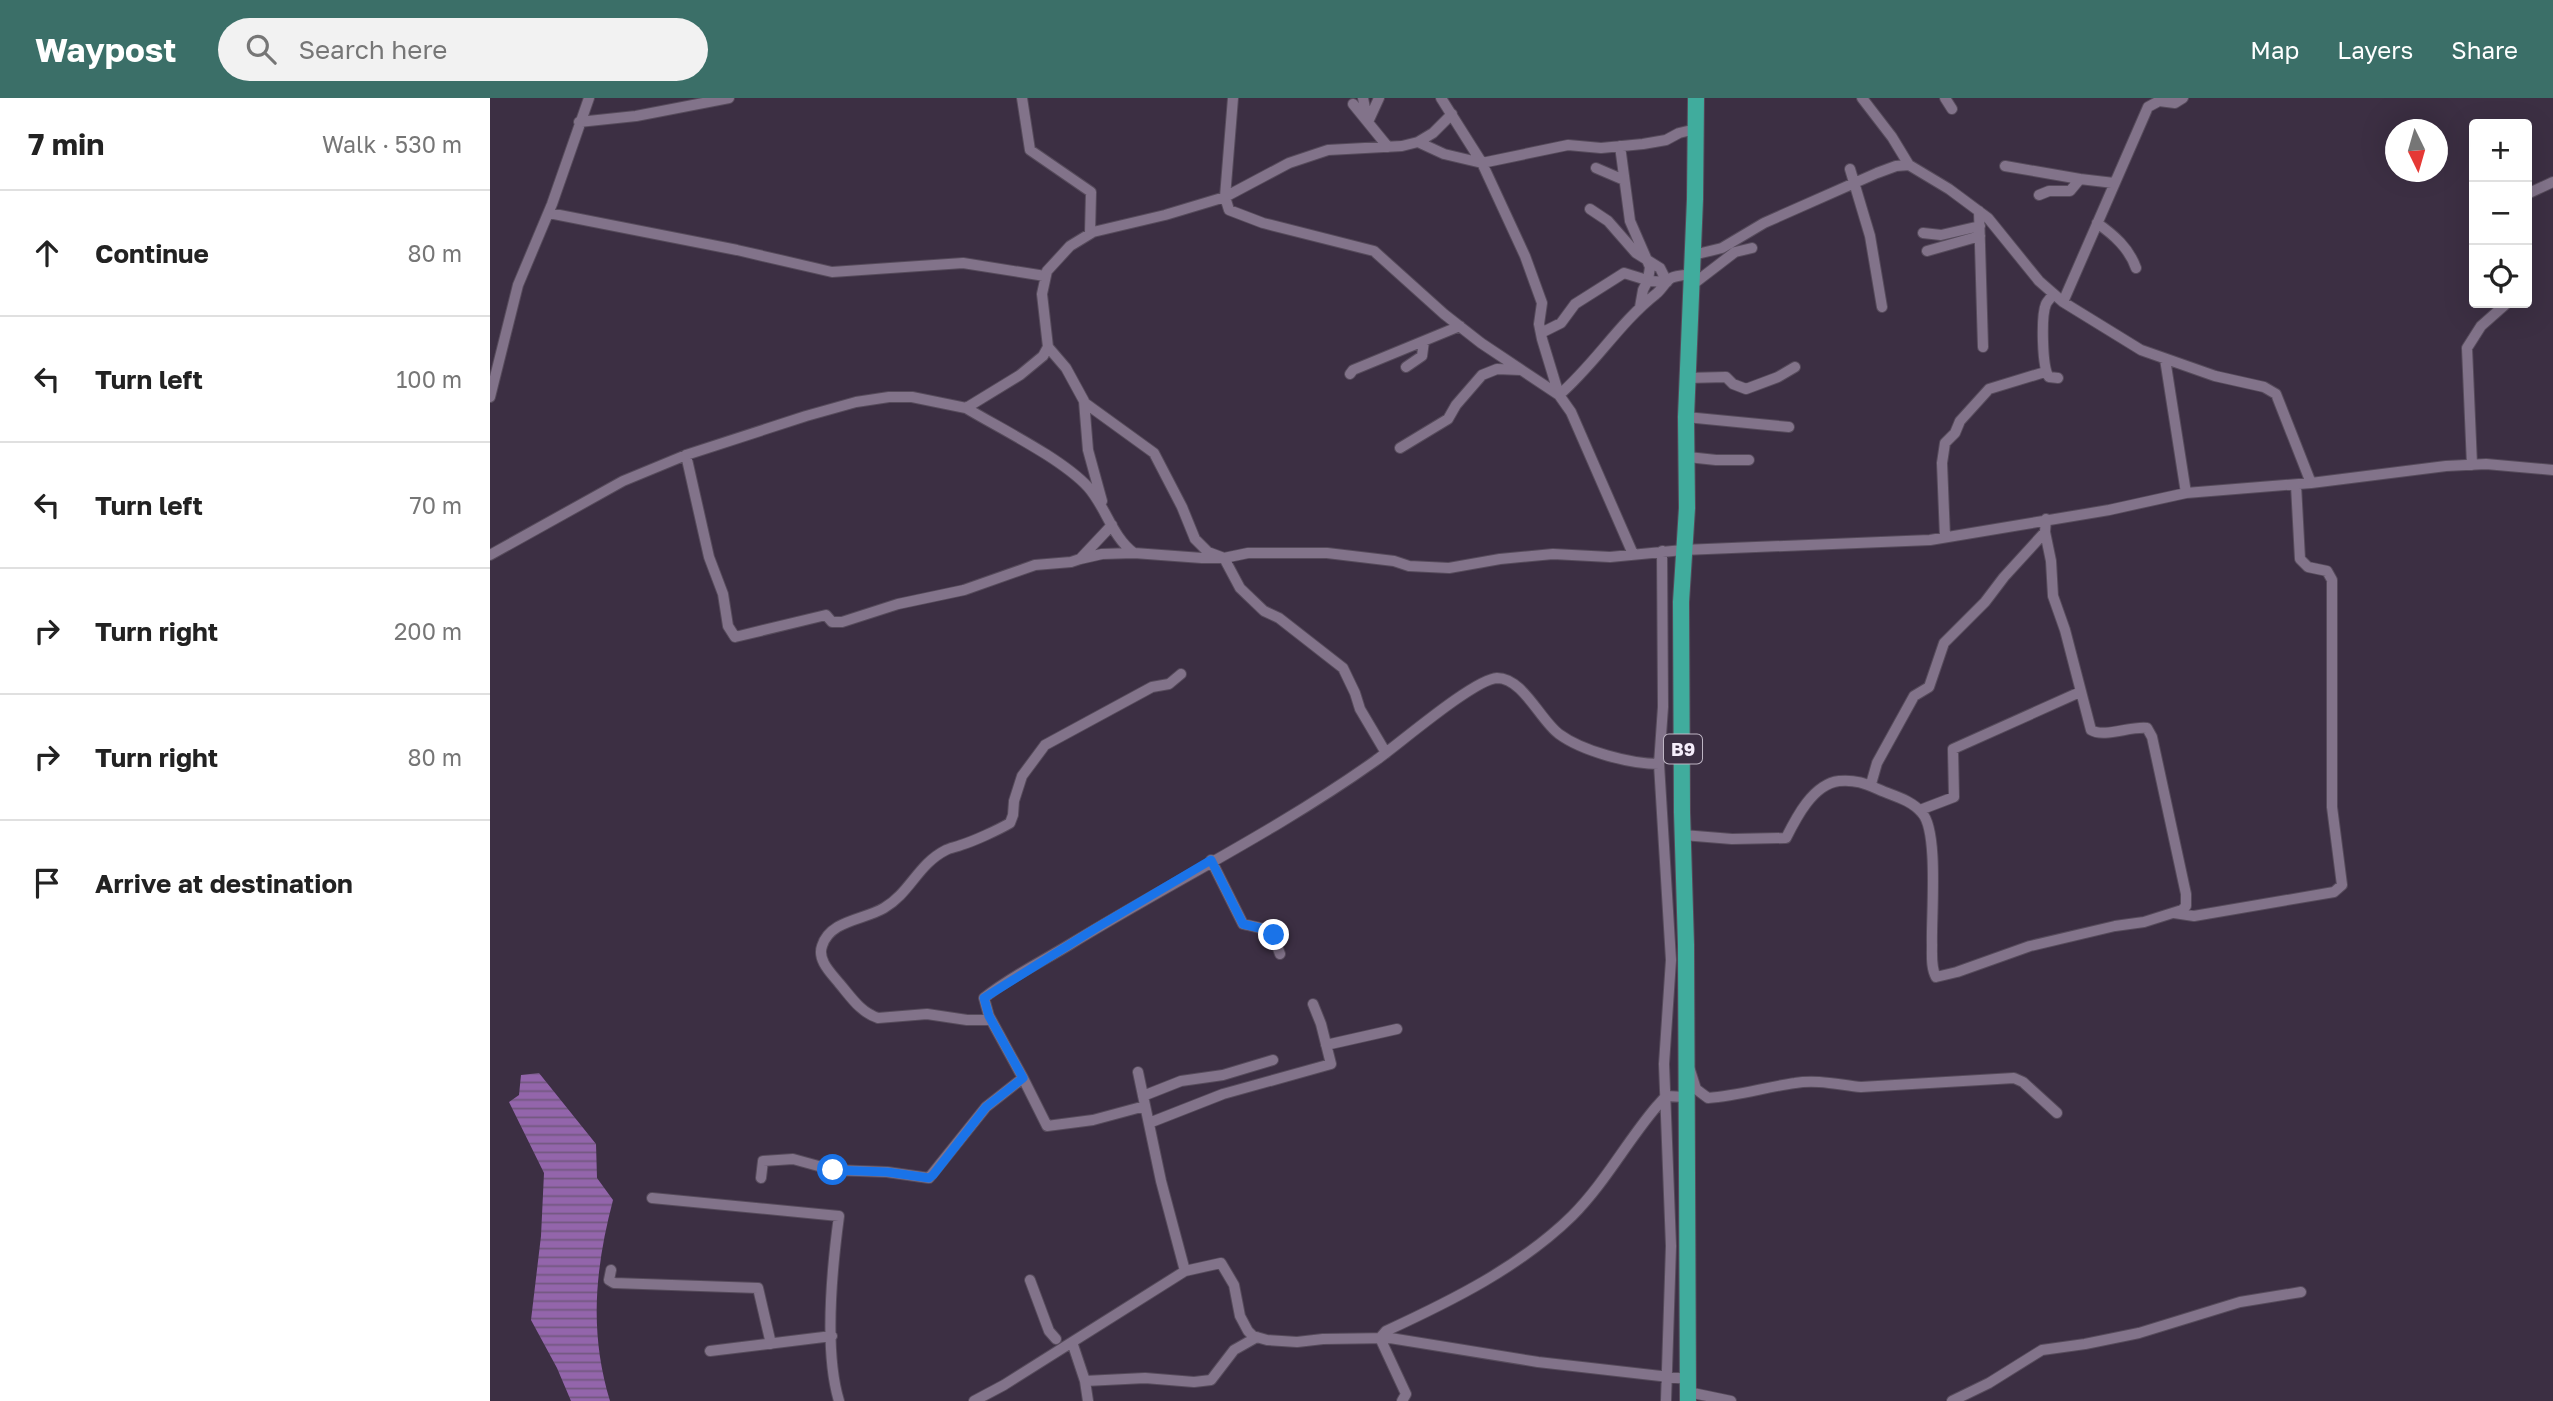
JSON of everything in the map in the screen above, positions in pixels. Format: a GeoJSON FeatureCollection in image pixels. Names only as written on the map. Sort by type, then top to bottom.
{"type":"FeatureCollection","features":[{"type":"Feature","properties":{"kind":"highway","name":"B9"},"geometry":{"type":"LineString","coordinates":[[1688,1391],[1681,602],[1688,457],[1686,417],[1696,98]]}},
{"type":"Feature","properties":{"kind":"street"},"geometry":{"type":"LineString","coordinates":[[490,397],[519,285],[589,98]]}},
{"type":"Feature","properties":{"kind":"street"},"geometry":{"type":"LineString","coordinates":[[579,122],[636,116],[729,98]]}},
{"type":"Feature","properties":{"kind":"street"},"geometry":{"type":"LineString","coordinates":[[1023,98],[1030,150],[1091,192],[1090,233]]}},
{"type":"Feature","properties":{"kind":"street"},"geometry":{"type":"LineString","coordinates":[[1233,98],[1225,197],[1229,210],[1245,218],[1374,251],[1421,295],[1460,326],[1559,395]]}},
{"type":"Feature","properties":{"kind":"street"},"geometry":{"type":"LineString","coordinates":[[1368,122],[1378,98]]}},
{"type":"Feature","properties":{"kind":"street"},"geometry":{"type":"LineString","coordinates":[[1441,98],[1482,163],[1535,280],[1542,303],[1539,324],[1559,395],[1571,412],[1633,554]]}},
{"type":"Feature","properties":{"kind":"street"},"geometry":{"type":"LineString","coordinates":[[1862,98],[1892,137],[1909,165],[1979,211],[2000,231],[2039,281],[2063,302],[2125,341],[2165,359],[2215,376],[2264,387],[2276,394],[2311,483]]}},
{"type":"Feature","properties":{"kind":"street"},"geometry":{"type":"LineString","coordinates":[[1945,98],[1952,109]]}},
{"type":"Feature","properties":{"kind":"street"},"geometry":{"type":"LineString","coordinates":[[2063,302],[2148,107],[2159,101],[2175,103],[2183,98]]}},
{"type":"Feature","properties":{"kind":"street"},"geometry":{"type":"LineString","coordinates":[[1358,101],[1368,122],[1388,147]]}},
{"type":"Feature","properties":{"kind":"street"},"geometry":{"type":"LineString","coordinates":[[1386,753],[1360,709],[1343,668],[1279,618],[1264,611],[1240,588],[1224,558],[1208,552],[1195,539],[1154,453],[1102,418],[1085,403],[1073,379],[1048,347],[1043,304],[1045,275],[1058,257],[1077,240],[1090,233],[1225,197],[1309,155],[1328,150],[1388,147],[1418,142],[1433,133],[1452,114]]}},
{"type":"Feature","properties":{"kind":"street"},"geometry":{"type":"LineString","coordinates":[[1418,142],[1444,154],[1482,163],[1568,145],[1601,148],[1666,140],[1696,129]]}},
{"type":"Feature","properties":{"kind":"street"},"geometry":{"type":"LineString","coordinates":[[1620,146],[1630,221],[1648,261],[1648,280],[1640,307]]}},
{"type":"Feature","properties":{"kind":"street"},"geometry":{"type":"LineString","coordinates":[[1693,255],[1722,248],[1764,223],[1896,166],[1909,165]]}},
{"type":"Feature","properties":{"kind":"street"},"geometry":{"type":"LineString","coordinates":[[2005,166],[2114,183]]}},
{"type":"Feature","properties":{"kind":"street"},"geometry":{"type":"LineString","coordinates":[[1596,169],[1624,180]]}},
{"type":"Feature","properties":{"kind":"street"},"geometry":{"type":"LineString","coordinates":[[1850,169],[1870,236],[1882,307]]}},
{"type":"Feature","properties":{"kind":"street"},"geometry":{"type":"LineString","coordinates":[[2039,195],[2049,191],[2070,191],[2080,179]]}},
{"type":"Feature","properties":{"kind":"street"},"geometry":{"type":"LineString","coordinates":[[2532,192],[2553,182]]}},
{"type":"Feature","properties":{"kind":"street"},"geometry":{"type":"LineString","coordinates":[[1590,209],[1608,220],[1621,237],[1660,268],[1667,282]]}},
{"type":"Feature","properties":{"kind":"street"},"geometry":{"type":"LineString","coordinates":[[1979,211],[1983,347]]}},
{"type":"Feature","properties":{"kind":"street"},"geometry":{"type":"LineString","coordinates":[[548,213],[737,250],[832,272],[962,263],[1045,275]]}},
{"type":"Feature","properties":{"kind":"street"},"geometry":{"type":"LineString","coordinates":[[2097,223],[2122,243],[2133,258],[2136,268]]}},
{"type":"Feature","properties":{"kind":"street"},"geometry":{"type":"LineString","coordinates":[[1923,233],[1941,235],[1980,231]]}},
{"type":"Feature","properties":{"kind":"street"},"geometry":{"type":"LineString","coordinates":[[1927,251],[1980,231]]}},
{"type":"Feature","properties":{"kind":"street"},"geometry":{"type":"LineString","coordinates":[[1559,395],[1582,374],[1640,307],[1667,282],[1673,278],[1692,279],[1735,252],[1752,248]]}},
{"type":"Feature","properties":{"kind":"street"},"geometry":{"type":"LineString","coordinates":[[1541,333],[1561,323],[1575,304],[1624,273],[1667,282]]}},
{"type":"Feature","properties":{"kind":"street"},"geometry":{"type":"LineString","coordinates":[[2053,294],[2046,304],[2045,372],[2049,377],[2058,379]]}},
{"type":"Feature","properties":{"kind":"street"},"geometry":{"type":"LineString","coordinates":[[2472,465],[2467,348],[2481,326],[2501,308]]}},
{"type":"Feature","properties":{"kind":"street"},"geometry":{"type":"LineString","coordinates":[[1350,374],[1353,370],[1460,326]]}},
{"type":"Feature","properties":{"kind":"street"},"geometry":{"type":"LineString","coordinates":[[1406,367],[1422,356],[1424,341]]}},
{"type":"Feature","properties":{"kind":"street"},"geometry":{"type":"LineString","coordinates":[[966,408],[1031,368],[1048,347]]}},
{"type":"Feature","properties":{"kind":"street"},"geometry":{"type":"LineString","coordinates":[[2165,359],[2186,494]]}},
{"type":"Feature","properties":{"kind":"street"},"geometry":{"type":"LineString","coordinates":[[1687,378],[1726,377],[1733,384],[1746,389],[1778,377],[1795,367]]}},
{"type":"Feature","properties":{"kind":"street"},"geometry":{"type":"LineString","coordinates":[[1400,448],[1448,419],[1482,375],[1497,369],[1521,370]]}},
{"type":"Feature","properties":{"kind":"street"},"geometry":{"type":"LineString","coordinates":[[1945,537],[1942,463],[1945,443],[1955,433],[1960,421],[1989,389],[2045,372]]}},
{"type":"Feature","properties":{"kind":"street"},"geometry":{"type":"LineString","coordinates":[[490,555],[609,488],[686,455],[806,416],[856,402],[889,397],[912,397],[966,408],[1076,477],[1088,487],[1134,553]]}},
{"type":"Feature","properties":{"kind":"street"},"geometry":{"type":"LineString","coordinates":[[1085,403],[1088,450],[1104,511]]}},
{"type":"Feature","properties":{"kind":"street"},"geometry":{"type":"LineString","coordinates":[[1686,417],[1789,427]]}},
{"type":"Feature","properties":{"kind":"street"},"geometry":{"type":"LineString","coordinates":[[686,455],[709,557],[721,590],[728,626],[735,637],[826,615],[832,621],[842,622],[915,600],[977,586],[1035,565],[1071,562],[1102,554],[1224,558],[1248,553],[1327,553],[1394,561],[1409,566],[1449,568],[1553,554],[1595,557],[1662,551],[1838,545],[1945,537],[2109,510],[2186,494],[2296,485],[2434,467],[2472,465],[2553,470]]}},
{"type":"Feature","properties":{"kind":"street"},"geometry":{"type":"LineString","coordinates":[[1688,457],[1749,460]]}},
{"type":"Feature","properties":{"kind":"street"},"geometry":{"type":"LineString","coordinates":[[2174,913],[2194,916],[2222,912],[2334,892],[2342,885],[2334,835],[2332,797],[2332,580],[2327,571],[2308,567],[2300,559],[2296,485]]}},
{"type":"Feature","properties":{"kind":"street"},"geometry":{"type":"LineString","coordinates":[[1683,835],[1732,839],[1786,838],[1797,817],[1822,788],[1831,782],[1871,784],[1904,800],[1920,810],[1927,819],[1933,856],[1932,967],[1936,977],[2030,946],[2174,913],[2186,906],[2186,894],[2152,737],[2147,728],[2094,733],[2089,725],[2065,630],[2053,596],[2051,561],[2045,532],[2046,519]]}},
{"type":"Feature","properties":{"kind":"street"},"geometry":{"type":"LineString","coordinates":[[1080,559],[1112,525]]}},
{"type":"Feature","properties":{"kind":"street"},"geometry":{"type":"LineString","coordinates":[[1871,784],[1877,763],[1914,696],[1929,687],[1944,643],[1985,603],[2004,577],[2045,532]]}},
{"type":"Feature","properties":{"kind":"street"},"geometry":{"type":"LineString","coordinates":[[1662,551],[1663,707],[1659,764],[1671,960],[1664,1064],[1671,1246],[1666,1401]]}},
{"type":"Feature","properties":{"kind":"street"},"geometry":{"type":"LineString","coordinates":[[991,1020],[967,1020],[927,1014],[878,1018],[871,1016],[860,1009],[824,963],[820,951],[822,943],[838,926],[874,914],[900,898],[922,867],[932,858],[1010,823],[1022,776],[1045,745],[1152,687],[1169,684],[1181,674]]}},
{"type":"Feature","properties":{"kind":"street"},"geometry":{"type":"LineString","coordinates":[[1273,1060],[1223,1075],[1181,1081],[1144,1101],[1093,1120],[1047,1126],[991,1020],[984,998],[1096,928],[1322,798],[1485,681],[1496,678],[1512,683],[1527,696],[1551,727],[1571,742],[1623,759],[1659,764]]}},
{"type":"Feature","properties":{"kind":"street"},"geometry":{"type":"LineString","coordinates":[[1920,810],[1954,797],[1953,749],[2080,692]]}},
{"type":"Feature","properties":{"kind":"street"},"geometry":{"type":"LineString","coordinates":[[1211,860],[1243,924],[1264,929],[1274,935],[1280,954]]}},
{"type":"Feature","properties":{"kind":"street"},"geometry":{"type":"LineString","coordinates":[[1149,1123],[1223,1094],[1331,1064],[1313,1004]]}},
{"type":"Feature","properties":{"kind":"street"},"geometry":{"type":"LineString","coordinates":[[1326,1045],[1397,1028]]}},
{"type":"Feature","properties":{"kind":"street"},"geometry":{"type":"LineString","coordinates":[[1685,1057],[1696,1088],[1708,1098],[1746,1094],[1798,1082],[1861,1087],[2014,1078],[2057,1113]]}},
{"type":"Feature","properties":{"kind":"street"},"geometry":{"type":"LineString","coordinates":[[1138,1072],[1168,1209],[1185,1271]]}},
{"type":"Feature","properties":{"kind":"street"},"geometry":{"type":"LineString","coordinates":[[761,1178],[763,1161],[793,1159],[833,1170],[887,1172],[929,1178],[986,1107],[1023,1078]]}},
{"type":"Feature","properties":{"kind":"street"},"geometry":{"type":"LineString","coordinates":[[1380,1338],[1386,1331],[1504,1270],[1554,1233],[1581,1206],[1642,1123],[1666,1097],[1685,1097]]}},
{"type":"Feature","properties":{"kind":"street"},"geometry":{"type":"LineString","coordinates":[[652,1198],[839,1216],[834,1253],[832,1336],[839,1401]]}},
{"type":"Feature","properties":{"kind":"street"},"geometry":{"type":"LineString","coordinates":[[974,1401],[1004,1385],[1065,1344],[1185,1271],[1221,1263],[1234,1285],[1240,1315],[1248,1331],[1267,1340],[1297,1342],[1380,1338],[1538,1362],[1666,1376],[1688,1391],[1731,1401]]}},
{"type":"Feature","properties":{"kind":"street"},"geometry":{"type":"LineString","coordinates":[[611,1270],[609,1280],[614,1283],[758,1288],[771,1344]]}},
{"type":"Feature","properties":{"kind":"street"},"geometry":{"type":"LineString","coordinates":[[1030,1280],[1049,1331],[1065,1344],[1085,1381],[1088,1401]]}},
{"type":"Feature","properties":{"kind":"street"},"geometry":{"type":"LineString","coordinates":[[1952,1401],[1969,1398],[2042,1350],[2121,1337],[2169,1326],[2240,1302],[2301,1292]]}},
{"type":"Feature","properties":{"kind":"street"},"geometry":{"type":"LineString","coordinates":[[710,1351],[832,1336]]}},
{"type":"Feature","properties":{"kind":"street"},"geometry":{"type":"LineString","coordinates":[[1085,1381],[1145,1378],[1194,1382],[1211,1380],[1234,1350],[1257,1337]]}},
{"type":"Feature","properties":{"kind":"street"},"geometry":{"type":"LineString","coordinates":[[1380,1338],[1406,1394],[1402,1401]]}},
{"type":"Feature","properties":{"kind":"shaded area"},"geometry":{"type":"Polygon","coordinates":[[[539,1073],[596,1144],[597,1178],[613,1200],[602,1251],[597,1300],[599,1350],[610,1401],[571,1401],[531,1320],[541,1236],[544,1173],[509,1102],[519,1095],[521,1075],[539,1073]]]}},
{"type":"Feature","properties":{"kind":"route"},"geometry":{"type":"LineString","coordinates":[[833,1170],[887,1172],[929,1178],[933,1175],[986,1107],[1023,1078],[989,1016],[984,998],[1211,860],[1243,924],[1264,929],[1274,935]]}}]}
